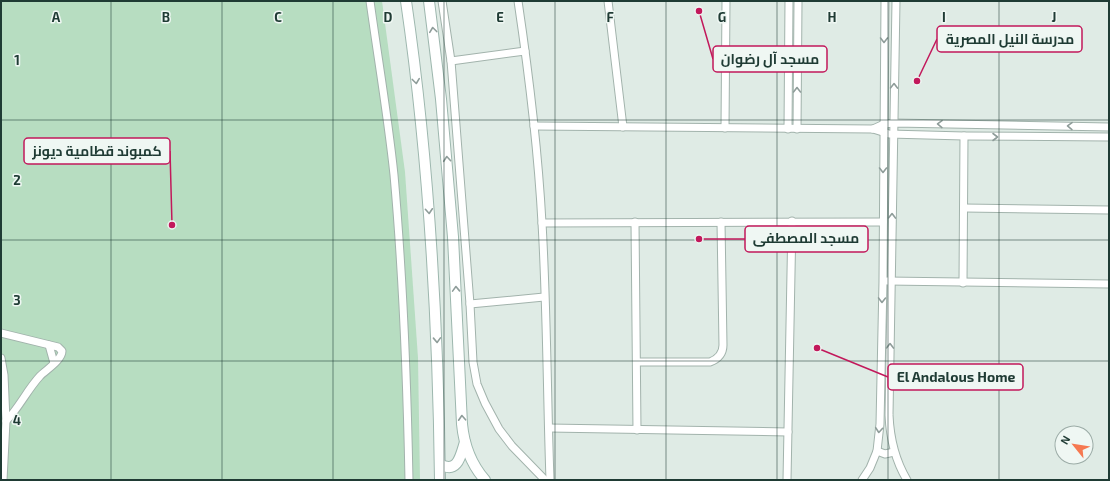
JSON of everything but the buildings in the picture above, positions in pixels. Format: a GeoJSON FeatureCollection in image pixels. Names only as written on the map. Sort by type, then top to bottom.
{"type":"FeatureCollection","features":[{"type":"Feature","properties":{"kind":"street"},"geometry":{"type":"LineString","coordinates":[[370,1],[394,173],[406,369],[408,480]]}},
{"type":"Feature","properties":{"kind":"street"},"geometry":{"type":"LineString","coordinates":[[406,1],[424,144],[436,326],[440,480]]}},
{"type":"Feature","properties":{"kind":"street"},"geometry":{"type":"LineString","coordinates":[[429,1],[441,99],[454,237],[462,424],[465,442],[471,460],[485,480]]}},
{"type":"Feature","properties":{"kind":"street"},"geometry":{"type":"LineString","coordinates":[[442,1],[451,61],[470,304],[473,362],[477,384],[485,403],[499,428],[512,446],[545,480]]}},
{"type":"Feature","properties":{"kind":"street"},"geometry":{"type":"LineString","coordinates":[[518,1],[534,126],[542,223],[550,480]]}},
{"type":"Feature","properties":{"kind":"street"},"geometry":{"type":"LineString","coordinates":[[608,1],[623,127]]}},
{"type":"Feature","properties":{"kind":"street"},"geometry":{"type":"LineString","coordinates":[[725,128],[726,1]]}},
{"type":"Feature","properties":{"kind":"street"},"geometry":{"type":"LineString","coordinates":[[788,129],[789,1]]}},
{"type":"Feature","properties":{"kind":"street"},"geometry":{"type":"LineString","coordinates":[[797,129],[798,1]]}},
{"type":"Feature","properties":{"kind":"street"},"geometry":{"type":"LineString","coordinates":[[862,480],[870,468],[877,452],[880,424],[883,281],[885,1]]}},
{"type":"Feature","properties":{"kind":"street"},"geometry":{"type":"LineString","coordinates":[[896,1],[889,415],[894,452],[900,468],[907,480]]}},
{"type":"Feature","properties":{"kind":"street"},"geometry":{"type":"LineString","coordinates":[[451,61],[525,51]]}},
{"type":"Feature","properties":{"kind":"street"},"geometry":{"type":"LineString","coordinates":[[873,129],[884,124],[894,123],[1109,127]]}},
{"type":"Feature","properties":{"kind":"street"},"geometry":{"type":"LineString","coordinates":[[534,126],[873,129],[884,133],[894,134],[1109,137]]}},
{"type":"Feature","properties":{"kind":"street"},"geometry":{"type":"LineString","coordinates":[[963,283],[964,136]]}},
{"type":"Feature","properties":{"kind":"street"},"geometry":{"type":"LineString","coordinates":[[964,208],[1109,210]]}},
{"type":"Feature","properties":{"kind":"street"},"geometry":{"type":"LineString","coordinates":[[542,223],[792,221],[883,222]]}},
{"type":"Feature","properties":{"kind":"street"},"geometry":{"type":"LineString","coordinates":[[787,480],[792,221]]}},
{"type":"Feature","properties":{"kind":"street"},"geometry":{"type":"LineString","coordinates":[[635,222],[637,430]]}},
{"type":"Feature","properties":{"kind":"street"},"geometry":{"type":"LineString","coordinates":[[637,362],[710,362],[714,361],[720,355],[723,345],[722,222]]}},
{"type":"Feature","properties":{"kind":"street"},"geometry":{"type":"LineString","coordinates":[[883,281],[1109,284]]}},
{"type":"Feature","properties":{"kind":"street"},"geometry":{"type":"LineString","coordinates":[[470,304],[544,297]]}},
{"type":"Feature","properties":{"kind":"street"},"geometry":{"type":"LineString","coordinates":[[1,333],[58,347],[62,351],[61,357],[40,376],[24,395],[12,415],[6,421]]}},
{"type":"Feature","properties":{"kind":"street"},"geometry":{"type":"LineString","coordinates":[[49,345],[54,363]]}},
{"type":"Feature","properties":{"kind":"street"},"geometry":{"type":"LineString","coordinates":[[1,358],[4,375],[6,421],[3,480]]}},
{"type":"Feature","properties":{"kind":"street"},"geometry":{"type":"LineString","coordinates":[[548,428],[788,432]]}},
{"type":"Feature","properties":{"kind":"street"},"geometry":{"type":"LineString","coordinates":[[440,464],[447,467],[455,465],[460,459],[465,442]]}},
{"type":"Feature","properties":{"kind":"street"},"geometry":{"type":"LineString","coordinates":[[877,452],[885,454],[894,452]]}},
{"type":"Feature","properties":{"kind":"green space"},"geometry":{"type":"Polygon","coordinates":[[[1,1],[382,1],[405,172],[418,358],[420,480],[1,480],[1,1]]]}},
{"type":"Feature","properties":{"kind":"place","name":"مسجد آل رضوان"},"geometry":{"type":"Point","coordinates":[699,11]}},
{"type":"Feature","properties":{"kind":"place","name":"مدرسة النيل المصرية"},"geometry":{"type":"Point","coordinates":[917,81]}},
{"type":"Feature","properties":{"kind":"place","name":"كمبوند قطامية ديونز"},"geometry":{"type":"Point","coordinates":[172,225]}},
{"type":"Feature","properties":{"kind":"place","name":"مسجد المصطفى"},"geometry":{"type":"Point","coordinates":[699,239]}},
{"type":"Feature","properties":{"kind":"place","name":"El Andalous Home"},"geometry":{"type":"Point","coordinates":[817,348]}}]}
